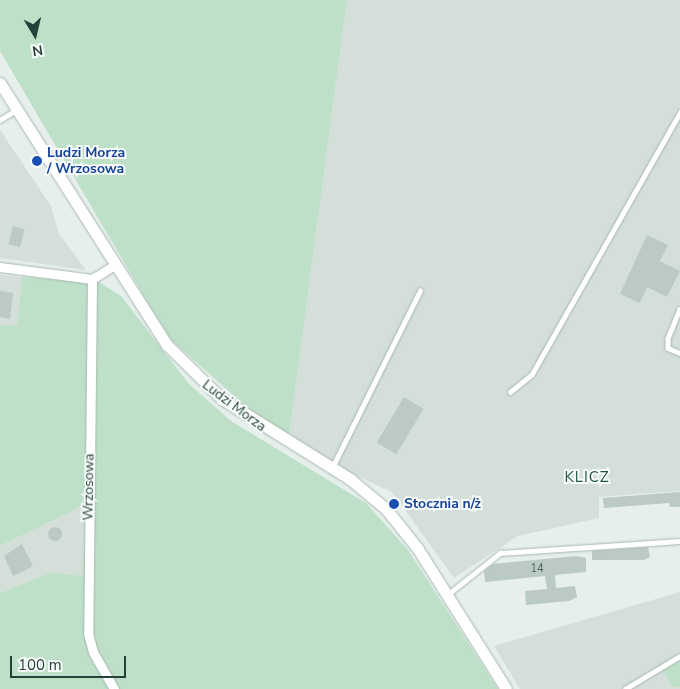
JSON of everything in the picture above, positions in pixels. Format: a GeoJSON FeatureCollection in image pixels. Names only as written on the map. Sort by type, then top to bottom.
{"type":"FeatureCollection","features":[{"type":"Feature","properties":{"kind":"street","name":"Ludzi Morza"},"geometry":{"type":"LineString","coordinates":[[0,83],[161,337],[196,377],[258,426],[332,470],[386,509],[447,594],[506,689]]}},
{"type":"Feature","properties":{"kind":"street"},"geometry":{"type":"LineString","coordinates":[[0,267],[92,279],[114,265]]}},
{"type":"Feature","properties":{"kind":"street","name":"Wrzosowa"},"geometry":{"type":"LineString","coordinates":[[92,279],[88,633],[93,652],[114,689]]}},
{"type":"Feature","properties":{"kind":"lane"},"geometry":{"type":"LineString","coordinates":[[0,120],[17,109]]}},
{"type":"Feature","properties":{"kind":"lane"},"geometry":{"type":"LineString","coordinates":[[510,392],[532,374],[680,112]]}},
{"type":"Feature","properties":{"kind":"lane"},"geometry":{"type":"LineString","coordinates":[[332,470],[420,291]]}},
{"type":"Feature","properties":{"kind":"lane"},"geometry":{"type":"LineString","coordinates":[[680,309],[668,339],[668,348],[680,353]]}},
{"type":"Feature","properties":{"kind":"lane"},"geometry":{"type":"LineString","coordinates":[[447,594],[500,553],[680,541]]}},
{"type":"Feature","properties":{"kind":"lane"},"geometry":{"type":"LineString","coordinates":[[624,689],[680,650]]}},
{"type":"Feature","properties":{"kind":"lane"},"geometry":{"type":"LineString","coordinates":[[672,657],[680,656]]}},
{"type":"Feature","properties":{"kind":"shaded area"},"geometry":{"type":"Polygon","coordinates":[[[347,0],[680,0],[680,491],[599,497],[599,518],[518,536],[454,578],[392,492],[288,444],[347,0]]]}},
{"type":"Feature","properties":{"kind":"shaded area"},"geometry":{"type":"Polygon","coordinates":[[[0,130],[51,206],[59,234],[86,270],[0,258],[0,130]]]}},
{"type":"Feature","properties":{"kind":"shaded area"},"geometry":{"type":"Polygon","coordinates":[[[0,275],[22,277],[17,327],[0,325],[0,275]]]}},
{"type":"Feature","properties":{"kind":"shaded area"},"geometry":{"type":"Polygon","coordinates":[[[85,505],[83,576],[52,572],[0,593],[0,546],[85,505]]]}},
{"type":"Feature","properties":{"kind":"shaded area"},"geometry":{"type":"Polygon","coordinates":[[[680,592],[680,689],[520,689],[494,646],[680,592]]]}},
{"type":"Feature","properties":{"kind":"green space"},"geometry":{"type":"Polygon","coordinates":[[[0,0],[347,0],[288,444],[168,337],[0,51],[0,0]]]}},
{"type":"Feature","properties":{"kind":"green space"},"geometry":{"type":"Polygon","coordinates":[[[22,277],[99,282],[121,296],[189,384],[231,421],[366,503],[408,550],[498,689],[0,689],[0,593],[52,572],[83,576],[85,505],[0,546],[0,325],[17,326],[22,277]]]}},
{"type":"Feature","properties":{"kind":"green space"},"geometry":{"type":"Polygon","coordinates":[[[680,660],[680,687],[673,687],[662,669],[680,660]]]}},
{"type":"Feature","properties":{"kind":"building"},"geometry":{"type":"Polygon","coordinates":[[[13,226],[25,229],[20,247],[8,244],[13,226]]]}},
{"type":"Feature","properties":{"kind":"building"},"geometry":{"type":"Polygon","coordinates":[[[647,235],[668,245],[660,261],[680,271],[667,297],[647,287],[640,303],[620,294],[647,235]]]}},
{"type":"Feature","properties":{"kind":"building"},"geometry":{"type":"Polygon","coordinates":[[[0,291],[13,293],[10,319],[0,317],[0,291]]]}},
{"type":"Feature","properties":{"kind":"building"},"geometry":{"type":"Polygon","coordinates":[[[404,397],[424,409],[396,454],[377,442],[404,397]]]}},
{"type":"Feature","properties":{"kind":"building"},"geometry":{"type":"Polygon","coordinates":[[[680,492],[680,507],[670,507],[669,503],[604,508],[603,498],[680,492]]]}},
{"type":"Feature","properties":{"kind":"building"},"geometry":{"type":"Polygon","coordinates":[[[55,527],[60,529],[62,534],[60,539],[55,541],[50,539],[48,534],[50,529],[55,527]]]}},
{"type":"Feature","properties":{"kind":"building"},"geometry":{"type":"Polygon","coordinates":[[[22,544],[33,566],[13,576],[4,556],[22,544]]]}},
{"type":"Feature","properties":{"kind":"building"},"geometry":{"type":"Polygon","coordinates":[[[648,547],[650,557],[644,560],[592,560],[592,551],[648,547]]]}},
{"type":"Feature","properties":{"kind":"building"},"geometry":{"type":"Polygon","coordinates":[[[576,556],[586,558],[586,572],[555,575],[556,588],[575,586],[577,597],[569,601],[526,605],[525,591],[547,589],[545,576],[485,582],[484,571],[493,564],[576,556]]]}},
{"type":"Feature","properties":{"kind":"place","name":"Ludzi Morza / Wrzosowa"},"geometry":{"type":"Point","coordinates":[37,161]}},
{"type":"Feature","properties":{"kind":"place","name":"Stocznia n/ż"},"geometry":{"type":"Point","coordinates":[394,504]}},
{"type":"Feature","properties":{"kind":"district","name":"KLICZ"},"geometry":{"type":"Point","coordinates":[587,478]}}]}
